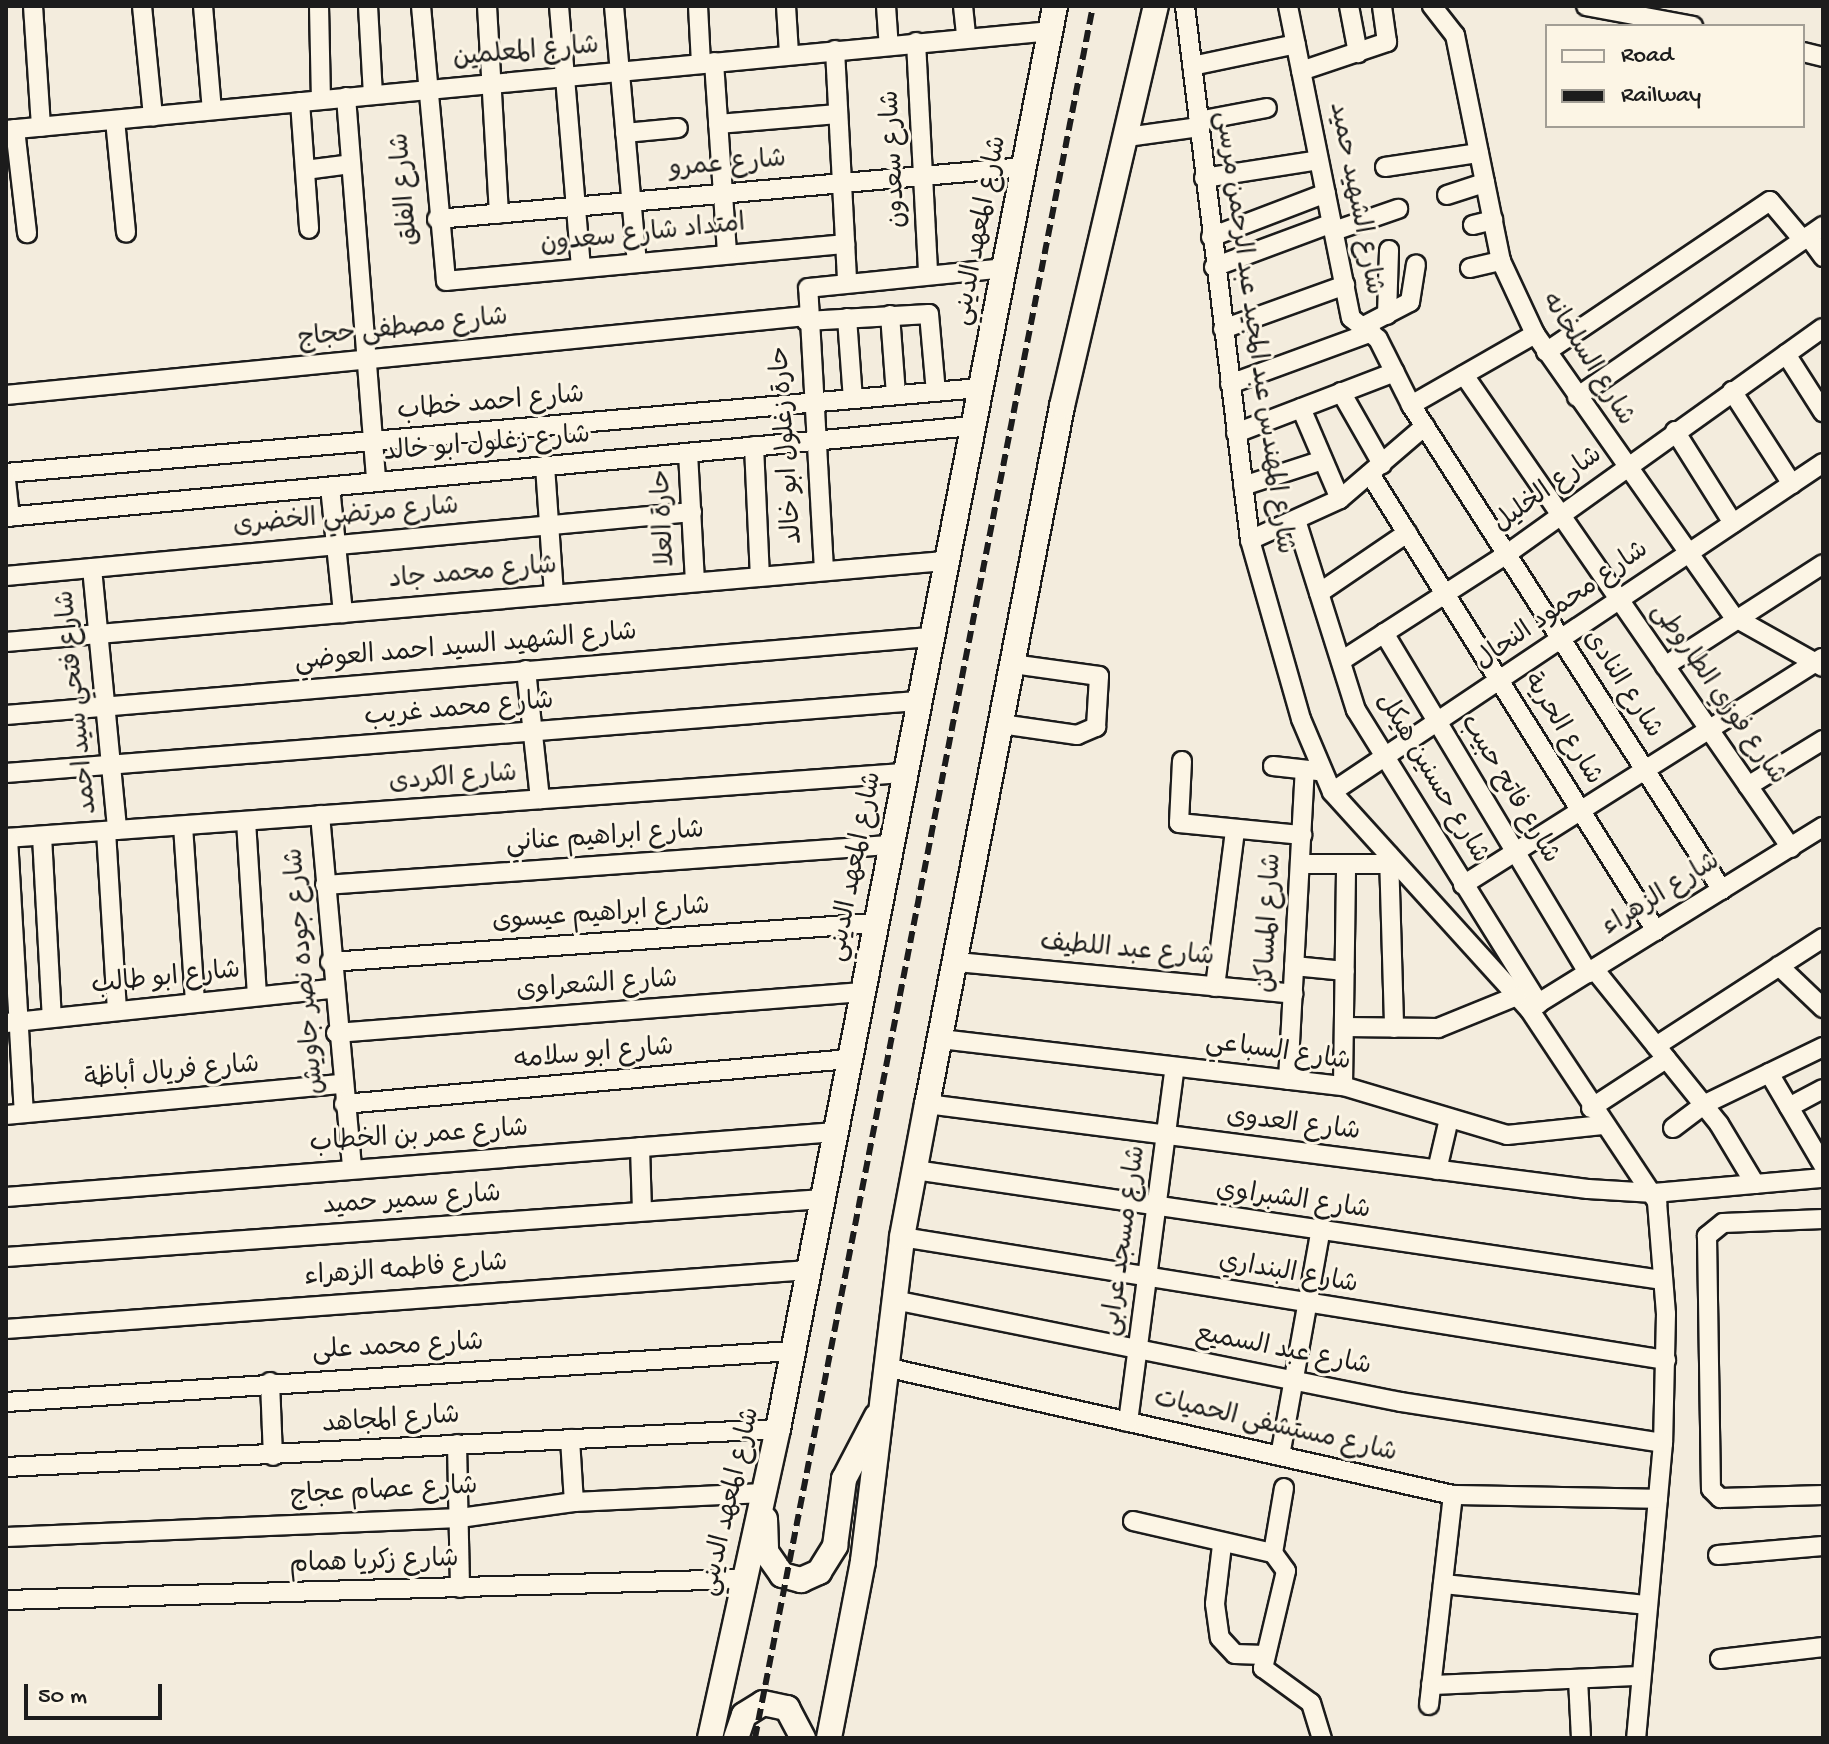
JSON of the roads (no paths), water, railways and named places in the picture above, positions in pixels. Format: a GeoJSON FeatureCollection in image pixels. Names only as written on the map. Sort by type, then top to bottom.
{"type":"FeatureCollection","features":[{"type":"Feature","properties":{"kind":"main road","name":"شارع المعهد الديني"},"geometry":{"type":"LineString","coordinates":[[710,1738],[778,1429],[917,701],[1055,6]]}},
{"type":"Feature","properties":{"kind":"main road"},"geometry":{"type":"LineString","coordinates":[[829,1738],[863,1561],[902,1237],[927,1104],[957,962],[1062,406],[1156,6]]}},
{"type":"Feature","properties":{"kind":"main road"},"geometry":{"type":"LineString","coordinates":[[764,1493],[772,1565],[793,1579],[819,1572],[835,1546],[844,1479],[879,1413]]}},
{"type":"Feature","properties":{"kind":"main road"},"geometry":{"type":"LineString","coordinates":[[736,1738],[744,1715],[763,1703],[787,1708],[803,1738]]}},
{"type":"Feature","properties":{"kind":"street"},"geometry":{"type":"LineString","coordinates":[[33,6],[41,127]]}},
{"type":"Feature","properties":{"kind":"street"},"geometry":{"type":"LineString","coordinates":[[142,6],[153,116]]}},
{"type":"Feature","properties":{"kind":"street"},"geometry":{"type":"LineString","coordinates":[[203,6],[212,110]]}},
{"type":"Feature","properties":{"kind":"street"},"geometry":{"type":"LineString","coordinates":[[319,6],[321,100]]}},
{"type":"Feature","properties":{"kind":"street"},"geometry":{"type":"LineString","coordinates":[[368,6],[373,95]]}},
{"type":"Feature","properties":{"kind":"street","name":"شارع الفلق"},"geometry":{"type":"LineString","coordinates":[[421,6],[425,90],[446,281]]}},
{"type":"Feature","properties":{"kind":"street"},"geometry":{"type":"LineString","coordinates":[[487,6],[499,214]]}},
{"type":"Feature","properties":{"kind":"street"},"geometry":{"type":"LineString","coordinates":[[559,6],[581,267]]}},
{"type":"Feature","properties":{"kind":"street"},"geometry":{"type":"LineString","coordinates":[[614,6],[637,263]]}},
{"type":"Feature","properties":{"kind":"street"},"geometry":{"type":"LineString","coordinates":[[698,6],[718,124],[727,254]]}},
{"type":"Feature","properties":{"kind":"street"},"geometry":{"type":"LineString","coordinates":[[786,6],[789,54]]}},
{"type":"Feature","properties":{"kind":"street"},"geometry":{"type":"LineString","coordinates":[[886,6],[889,45]]}},
{"type":"Feature","properties":{"kind":"street"},"geometry":{"type":"LineString","coordinates":[[963,6],[966,37]]}},
{"type":"Feature","properties":{"kind":"street","name":"شارع المهندس عبد المجيد عبد الرحمن مرسى"},"geometry":{"type":"LineString","coordinates":[[1185,6],[1214,267],[1250,540],[1276,643],[1314,770],[1389,860],[1528,1003],[1602,1125],[1654,1193]]}},
{"type":"Feature","properties":{"kind":"street","name":"شارع الشهيد حميد"},"geometry":{"type":"LineString","coordinates":[[1288,6],[1351,318],[1367,329],[1425,426]]}},
{"type":"Feature","properties":{"kind":"street"},"geometry":{"type":"LineString","coordinates":[[1349,6],[1358,53]]}},
{"type":"Feature","properties":{"kind":"street"},"geometry":{"type":"LineString","coordinates":[[1301,71],[1358,53],[1388,37],[1382,6]]}},
{"type":"Feature","properties":{"kind":"street"},"geometry":{"type":"LineString","coordinates":[[1586,6],[1648,11],[1687,24]]}},
{"type":"Feature","properties":{"kind":"street","name":"شارع السلخانه"},"geometry":{"type":"LineString","coordinates":[[1443,8],[1455,35],[1501,261],[1535,334],[1624,468],[1734,617],[1820,662]]}},
{"type":"Feature","properties":{"kind":"street","name":"شارع المعلمين"},"geometry":{"type":"LineString","coordinates":[[10,130],[1051,31]]}},
{"type":"Feature","properties":{"kind":"street","name":"شارع سعدون"},"geometry":{"type":"LineString","coordinates":[[916,42],[928,273]]}},
{"type":"Feature","properties":{"kind":"street"},"geometry":{"type":"LineString","coordinates":[[1192,66],[1296,44]]}},
{"type":"Feature","properties":{"kind":"street"},"geometry":{"type":"LineString","coordinates":[[835,50],[847,279]]}},
{"type":"Feature","properties":{"kind":"street"},"geometry":{"type":"LineString","coordinates":[[346,97],[376,482]]}},
{"type":"Feature","properties":{"kind":"street"},"geometry":{"type":"LineString","coordinates":[[300,102],[309,229]]}},
{"type":"Feature","properties":{"kind":"street"},"geometry":{"type":"LineString","coordinates":[[1127,137],[1267,108]]}},
{"type":"Feature","properties":{"kind":"street"},"geometry":{"type":"LineString","coordinates":[[718,124],[838,114]]}},
{"type":"Feature","properties":{"kind":"street"},"geometry":{"type":"LineString","coordinates":[[115,120],[126,232]]}},
{"type":"Feature","properties":{"kind":"street"},"geometry":{"type":"LineString","coordinates":[[625,133],[678,128]]}},
{"type":"Feature","properties":{"kind":"street"},"geometry":{"type":"LineString","coordinates":[[10,130],[27,233]]}},
{"type":"Feature","properties":{"kind":"street"},"geometry":{"type":"LineString","coordinates":[[1385,167],[1479,153]]}},
{"type":"Feature","properties":{"kind":"street"},"geometry":{"type":"LineString","coordinates":[[1204,178],[1319,160]]}},
{"type":"Feature","properties":{"kind":"street"},"geometry":{"type":"LineString","coordinates":[[305,170],[351,164]]}},
{"type":"Feature","properties":{"kind":"street","name":"شارع عمرو"},"geometry":{"type":"LineString","coordinates":[[437,219],[1024,167]]}},
{"type":"Feature","properties":{"kind":"street"},"geometry":{"type":"LineString","coordinates":[[1447,195],[1485,183]]}},
{"type":"Feature","properties":{"kind":"street"},"geometry":{"type":"LineString","coordinates":[[1211,237],[1326,193]]}},
{"type":"Feature","properties":{"kind":"street"},"geometry":{"type":"LineString","coordinates":[[1546,352],[1770,201],[1811,234],[1823,257]]}},
{"type":"Feature","properties":{"kind":"street"},"geometry":{"type":"LineString","coordinates":[[1214,267],[1398,209]]}},
{"type":"Feature","properties":{"kind":"street"},"geometry":{"type":"LineString","coordinates":[[1473,225],[1493,220]]}},
{"type":"Feature","properties":{"kind":"street"},"geometry":{"type":"LineString","coordinates":[[1577,397],[1811,234]]}},
{"type":"Feature","properties":{"kind":"street","name":"امتداد شارع سعدون"},"geometry":{"type":"LineString","coordinates":[[446,281],[845,244]]}},
{"type":"Feature","properties":{"kind":"street"},"geometry":{"type":"LineString","coordinates":[[1387,315],[1389,250]]}},
{"type":"Feature","properties":{"kind":"street"},"geometry":{"type":"LineString","coordinates":[[1470,268],[1501,261]]}},
{"type":"Feature","properties":{"kind":"street"},"geometry":{"type":"LineString","coordinates":[[1230,384],[1367,329],[1410,302],[1416,264]]}},
{"type":"Feature","properties":{"kind":"street"},"geometry":{"type":"LineString","coordinates":[[806,319],[808,288],[847,279],[1004,268]]}},
{"type":"Feature","properties":{"kind":"street"},"geometry":{"type":"LineString","coordinates":[[1223,329],[1345,285]]}},
{"type":"Feature","properties":{"kind":"street"},"geometry":{"type":"LineString","coordinates":[[890,315],[896,395]]}},
{"type":"Feature","properties":{"kind":"street","name":"شارع مصطفى حجاج"},"geometry":{"type":"LineString","coordinates":[[6,395],[806,319],[890,315],[932,317],[936,392]]}},
{"type":"Feature","properties":{"kind":"street"},"geometry":{"type":"LineString","coordinates":[[847,318],[853,399]]}},
{"type":"Feature","properties":{"kind":"street","name":"حارة زغلول ابو خالد"},"geometry":{"type":"LineString","coordinates":[[806,319],[824,570]]}},
{"type":"Feature","properties":{"kind":"street","name":"شارع الخليل"},"geometry":{"type":"LineString","coordinates":[[1341,661],[1507,554],[1823,328]]}},
{"type":"Feature","properties":{"kind":"street"},"geometry":{"type":"LineString","coordinates":[[1411,405],[1535,334]]}},
{"type":"Feature","properties":{"kind":"street"},"geometry":{"type":"LineString","coordinates":[[1786,354],[1823,412]]}},
{"type":"Feature","properties":{"kind":"street"},"geometry":{"type":"LineString","coordinates":[[1236,433],[1395,372]]}},
{"type":"Feature","properties":{"kind":"street","name":"شارع فوزي الطاروطى"},"geometry":{"type":"LineString","coordinates":[[1464,375],[1791,848]]}},
{"type":"Feature","properties":{"kind":"street","name":"شارع احمد خطاب"},"geometry":{"type":"LineString","coordinates":[[6,473],[980,388]]}},
{"type":"Feature","properties":{"kind":"street"},"geometry":{"type":"LineString","coordinates":[[1732,391],[1792,484]]}},
{"type":"Feature","properties":{"kind":"street","name":"شارع الحرية"},"geometry":{"type":"LineString","coordinates":[[1341,392],[1407,533],[1656,931]]}},
{"type":"Feature","properties":{"kind":"street"},"geometry":{"type":"LineString","coordinates":[[1301,408],[1340,499]]}},
{"type":"Feature","properties":{"kind":"street","name":"شارع زغلول ابو خالد"},"geometry":{"type":"LineString","coordinates":[[8,517],[972,426]]}},
{"type":"Feature","properties":{"kind":"street"},"geometry":{"type":"LineString","coordinates":[[1250,540],[1340,499],[1425,426]]}},
{"type":"Feature","properties":{"kind":"street","name":"شارع النادى"},"geometry":{"type":"LineString","coordinates":[[1425,426],[1722,890]]}},
{"type":"Feature","properties":{"kind":"street"},"geometry":{"type":"LineString","coordinates":[[1675,431],[1733,523]]}},
{"type":"Feature","properties":{"kind":"street"},"geometry":{"type":"LineString","coordinates":[[754,446],[760,576]]}},
{"type":"Feature","properties":{"kind":"street","name":"حارة العلا"},"geometry":{"type":"LineString","coordinates":[[688,453],[695,581]]}},
{"type":"Feature","properties":{"kind":"street"},"geometry":{"type":"LineString","coordinates":[[1243,486],[1323,460]]}},
{"type":"Feature","properties":{"kind":"street","name":"شارع محمود النحال"},"geometry":{"type":"LineString","coordinates":[[1332,792],[1501,683],[1687,553],[1823,463]]}},
{"type":"Feature","properties":{"kind":"street"},"geometry":{"type":"LineString","coordinates":[[545,466],[554,594]]}},
{"type":"Feature","properties":{"kind":"street"},"geometry":{"type":"LineString","coordinates":[[6,480],[8,517]]}},
{"type":"Feature","properties":{"kind":"street"},"geometry":{"type":"LineString","coordinates":[[330,487],[343,613]]}},
{"type":"Feature","properties":{"kind":"street","name":"شارع مرتضي الخضرى"},"geometry":{"type":"LineString","coordinates":[[6,576],[692,512]]}},
{"type":"Feature","properties":{"kind":"street","name":"شارع حسنين هيكل"},"geometry":{"type":"LineString","coordinates":[[1296,520],[1341,661],[1383,760],[1463,885],[1528,1003]]}},
{"type":"Feature","properties":{"kind":"street"},"geometry":{"type":"LineString","coordinates":[[1319,593],[1407,533]]}},
{"type":"Feature","properties":{"kind":"street","name":"شارع محمد جاد"},"geometry":{"type":"LineString","coordinates":[[6,642],[945,561]]}},
{"type":"Feature","properties":{"kind":"street"},"geometry":{"type":"LineString","coordinates":[[1665,666],[1734,617],[1823,564]]}},
{"type":"Feature","properties":{"kind":"street","name":"شارع فتحي سيد احمد"},"geometry":{"type":"LineString","coordinates":[[92,568],[111,765],[117,1011]]}},
{"type":"Feature","properties":{"kind":"street","name":"شارع فاتح حبيب"},"geometry":{"type":"LineString","coordinates":[[1384,633],[1591,971],[1703,1105],[1755,1184]]}},
{"type":"Feature","properties":{"kind":"street","name":"شارع الشهيد السيد احمد العوضي"},"geometry":{"type":"LineString","coordinates":[[6,715],[930,637]]}},
{"type":"Feature","properties":{"kind":"street"},"geometry":{"type":"LineString","coordinates":[[1463,885],[1708,728],[1820,662]]}},
{"type":"Feature","properties":{"kind":"street"},"geometry":{"type":"LineString","coordinates":[[1001,724],[1077,735],[1096,727],[1099,676],[1012,664]]}},
{"type":"Feature","properties":{"kind":"street"},"geometry":{"type":"LineString","coordinates":[[526,670],[540,799]]}},
{"type":"Feature","properties":{"kind":"street","name":"شارع محمد غريب"},"geometry":{"type":"LineString","coordinates":[[6,773],[917,701]]}},
{"type":"Feature","properties":{"kind":"street"},"geometry":{"type":"LineString","coordinates":[[1748,786],[1823,740]]}},
{"type":"Feature","properties":{"kind":"street"},"geometry":{"type":"LineString","coordinates":[[1182,761],[1179,823],[1302,835]]}},
{"type":"Feature","properties":{"kind":"street"},"geometry":{"type":"LineString","coordinates":[[1273,766],[1314,770]]}},
{"type":"Feature","properties":{"kind":"street","name":"شارع المساكن"},"geometry":{"type":"LineString","coordinates":[[1288,1080],[1302,835],[1314,770]]}},
{"type":"Feature","properties":{"kind":"street","name":"شارع الكردى"},"geometry":{"type":"LineString","coordinates":[[7,838],[903,773]]}},
{"type":"Feature","properties":{"kind":"street","name":"شارع جوده نصر جاويش"},"geometry":{"type":"LineString","coordinates":[[320,815],[332,989],[352,1169]]}},
{"type":"Feature","properties":{"kind":"street"},"geometry":{"type":"LineString","coordinates":[[246,821],[257,996]]}},
{"type":"Feature","properties":{"kind":"street"},"geometry":{"type":"LineString","coordinates":[[183,826],[195,1003]]}},
{"type":"Feature","properties":{"kind":"street","name":"شارع الزهراء"},"geometry":{"type":"LineString","coordinates":[[1528,1003],[1591,971],[1823,827]]}},
{"type":"Feature","properties":{"kind":"street"},"geometry":{"type":"LineString","coordinates":[[1215,987],[1235,830]]}},
{"type":"Feature","properties":{"kind":"street"},"geometry":{"type":"LineString","coordinates":[[42,836],[52,1018]]}},
{"type":"Feature","properties":{"kind":"street"},"geometry":{"type":"LineString","coordinates":[[7,838],[15,1114]]}},
{"type":"Feature","properties":{"kind":"street","name":"شارع ابراهيم عناني"},"geometry":{"type":"LineString","coordinates":[[325,885],[889,845]]}},
{"type":"Feature","properties":{"kind":"street"},"geometry":{"type":"LineString","coordinates":[[1300,864],[1389,860],[1394,1028]]}},
{"type":"Feature","properties":{"kind":"street"},"geometry":{"type":"LineString","coordinates":[[1343,1086],[1346,864]]}},
{"type":"Feature","properties":{"kind":"street","name":"شارع ابراهيم عيسوى"},"geometry":{"type":"LineString","coordinates":[[330,962],[875,923]]}},
{"type":"Feature","properties":{"kind":"street"},"geometry":{"type":"LineString","coordinates":[[1591,1108],[1661,1052],[1779,966],[1823,938]]}},
{"type":"Feature","properties":{"kind":"street","name":"شارع عبد اللطيف"},"geometry":{"type":"LineString","coordinates":[[957,962],[1293,994]]}},
{"type":"Feature","properties":{"kind":"street"},"geometry":{"type":"LineString","coordinates":[[1294,966],[1345,971]]}},
{"type":"Feature","properties":{"kind":"street"},"geometry":{"type":"LineString","coordinates":[[1779,966],[1823,1008]]}},
{"type":"Feature","properties":{"kind":"street","name":"شارع ابو طالب"},"geometry":{"type":"LineString","coordinates":[[13,1022],[332,989]]}},
{"type":"Feature","properties":{"kind":"street","name":"شارع الشعراوى"},"geometry":{"type":"LineString","coordinates":[[336,1033],[862,992]]}},
{"type":"Feature","properties":{"kind":"street"},"geometry":{"type":"LineString","coordinates":[[1344,1027],[1438,1028],[1528,1003]]}},
{"type":"Feature","properties":{"kind":"street","name":"شارع السباعي"},"geometry":{"type":"LineString","coordinates":[[941,1039],[1343,1086],[1507,1135],[1602,1125]]}},
{"type":"Feature","properties":{"kind":"street"},"geometry":{"type":"LineString","coordinates":[[1673,1128],[1703,1105],[1823,1047]]}},
{"type":"Feature","properties":{"kind":"street","name":"شارع ابو سلامه"},"geometry":{"type":"LineString","coordinates":[[344,1104],[849,1059]]}},
{"type":"Feature","properties":{"kind":"street","name":"شارع مسجد عرابى"},"geometry":{"type":"LineString","coordinates":[[1128,1422],[1175,1067]]}},
{"type":"Feature","properties":{"kind":"street"},"geometry":{"type":"LineString","coordinates":[[1769,1073],[1823,1165]]}},
{"type":"Feature","properties":{"kind":"street","name":"شارع فريال أباظة"},"geometry":{"type":"LineString","coordinates":[[15,1114],[342,1084]]}},
{"type":"Feature","properties":{"kind":"street"},"geometry":{"type":"LineString","coordinates":[[1789,1107],[1823,1089]]}},
{"type":"Feature","properties":{"kind":"street","name":"شارع العدوى"},"geometry":{"type":"LineString","coordinates":[[927,1104],[1437,1170],[1654,1193],[1823,1178]]}},
{"type":"Feature","properties":{"kind":"street"},"geometry":{"type":"LineString","coordinates":[[1437,1170],[1449,1119]]}},
{"type":"Feature","properties":{"kind":"street","name":"شارع عمر بن الخطاب"},"geometry":{"type":"LineString","coordinates":[[6,1197],[835,1132]]}},
{"type":"Feature","properties":{"kind":"street"},"geometry":{"type":"LineString","coordinates":[[640,1147],[642,1211]]}},
{"type":"Feature","properties":{"kind":"street","name":"شارع الشبراوي"},"geometry":{"type":"LineString","coordinates":[[915,1170],[1320,1233],[1663,1280]]}},
{"type":"Feature","properties":{"kind":"street"},"geometry":{"type":"LineString","coordinates":[[1636,1738],[1637,1676],[1658,1499],[1666,1360],[1663,1280],[1654,1193]]}},
{"type":"Feature","properties":{"kind":"street","name":"شارع سمير حميد"},"geometry":{"type":"LineString","coordinates":[[6,1257],[823,1199]]}},
{"type":"Feature","properties":{"kind":"street"},"geometry":{"type":"LineString","coordinates":[[1823,1219],[1723,1223],[1707,1236],[1711,1489],[1720,1498],[1823,1495]]}},
{"type":"Feature","properties":{"kind":"street"},"geometry":{"type":"LineString","coordinates":[[1280,1456],[1320,1233]]}},
{"type":"Feature","properties":{"kind":"street","name":"شارع البنداري"},"geometry":{"type":"LineString","coordinates":[[902,1237],[1307,1305],[1666,1360]]}},
{"type":"Feature","properties":{"kind":"street","name":"شارع فاطمه الزهراء"},"geometry":{"type":"LineString","coordinates":[[6,1329],[809,1270]]}},
{"type":"Feature","properties":{"kind":"street","name":"شارع عبد السميع"},"geometry":{"type":"LineString","coordinates":[[894,1300],[1293,1380],[1663,1443]]}},
{"type":"Feature","properties":{"kind":"street","name":"شارع محمد على"},"geometry":{"type":"LineString","coordinates":[[6,1402],[270,1382],[793,1351]]}},
{"type":"Feature","properties":{"kind":"street","name":"شارع مستشفى الحميات"},"geometry":{"type":"LineString","coordinates":[[885,1367],[1453,1495],[1658,1499]]}},
{"type":"Feature","properties":{"kind":"street"},"geometry":{"type":"LineString","coordinates":[[270,1382],[273,1456]]}},
{"type":"Feature","properties":{"kind":"street","name":"شارع المجاهد"},"geometry":{"type":"LineString","coordinates":[[6,1467],[778,1429]]}},
{"type":"Feature","properties":{"kind":"street"},"geometry":{"type":"LineString","coordinates":[[570,1439],[574,1502]]}},
{"type":"Feature","properties":{"kind":"street"},"geometry":{"type":"LineString","coordinates":[[457,1444],[460,1588]]}},
{"type":"Feature","properties":{"kind":"street"},"geometry":{"type":"LineString","coordinates":[[1273,1553],[1284,1488]]}},
{"type":"Feature","properties":{"kind":"street","name":"شارع عصام عجاج"},"geometry":{"type":"LineString","coordinates":[[6,1537],[460,1518],[574,1502],[764,1493]]}},
{"type":"Feature","properties":{"kind":"street"},"geometry":{"type":"LineString","coordinates":[[1429,1705],[1453,1495]]}},
{"type":"Feature","properties":{"kind":"street"},"geometry":{"type":"LineString","coordinates":[[1133,1521],[1222,1545],[1273,1553],[1286,1571],[1265,1655],[1265,1672],[1311,1703],[1322,1738]]}},
{"type":"Feature","properties":{"kind":"street"},"geometry":{"type":"LineString","coordinates":[[1222,1545],[1220,1638],[1235,1654],[1265,1655]]}},
{"type":"Feature","properties":{"kind":"street"},"geometry":{"type":"LineString","coordinates":[[1718,1555],[1823,1546]]}},
{"type":"Feature","properties":{"kind":"street","name":"شارع زكريا همام"},"geometry":{"type":"LineString","coordinates":[[6,1600],[743,1579]]}},
{"type":"Feature","properties":{"kind":"street"},"geometry":{"type":"LineString","coordinates":[[1443,1584],[1646,1605]]}},
{"type":"Feature","properties":{"kind":"street"},"geometry":{"type":"LineString","coordinates":[[1720,1659],[1823,1647]]}},
{"type":"Feature","properties":{"kind":"street"},"geometry":{"type":"LineString","coordinates":[[1431,1685],[1637,1676]]}},
{"type":"Feature","properties":{"kind":"street"},"geometry":{"type":"LineString","coordinates":[[1578,1679],[1581,1738]]}},
{"type":"Feature","properties":{"kind":"railway"},"geometry":{"type":"LineString","coordinates":[[755,1738],[1093,6]]}}]}
